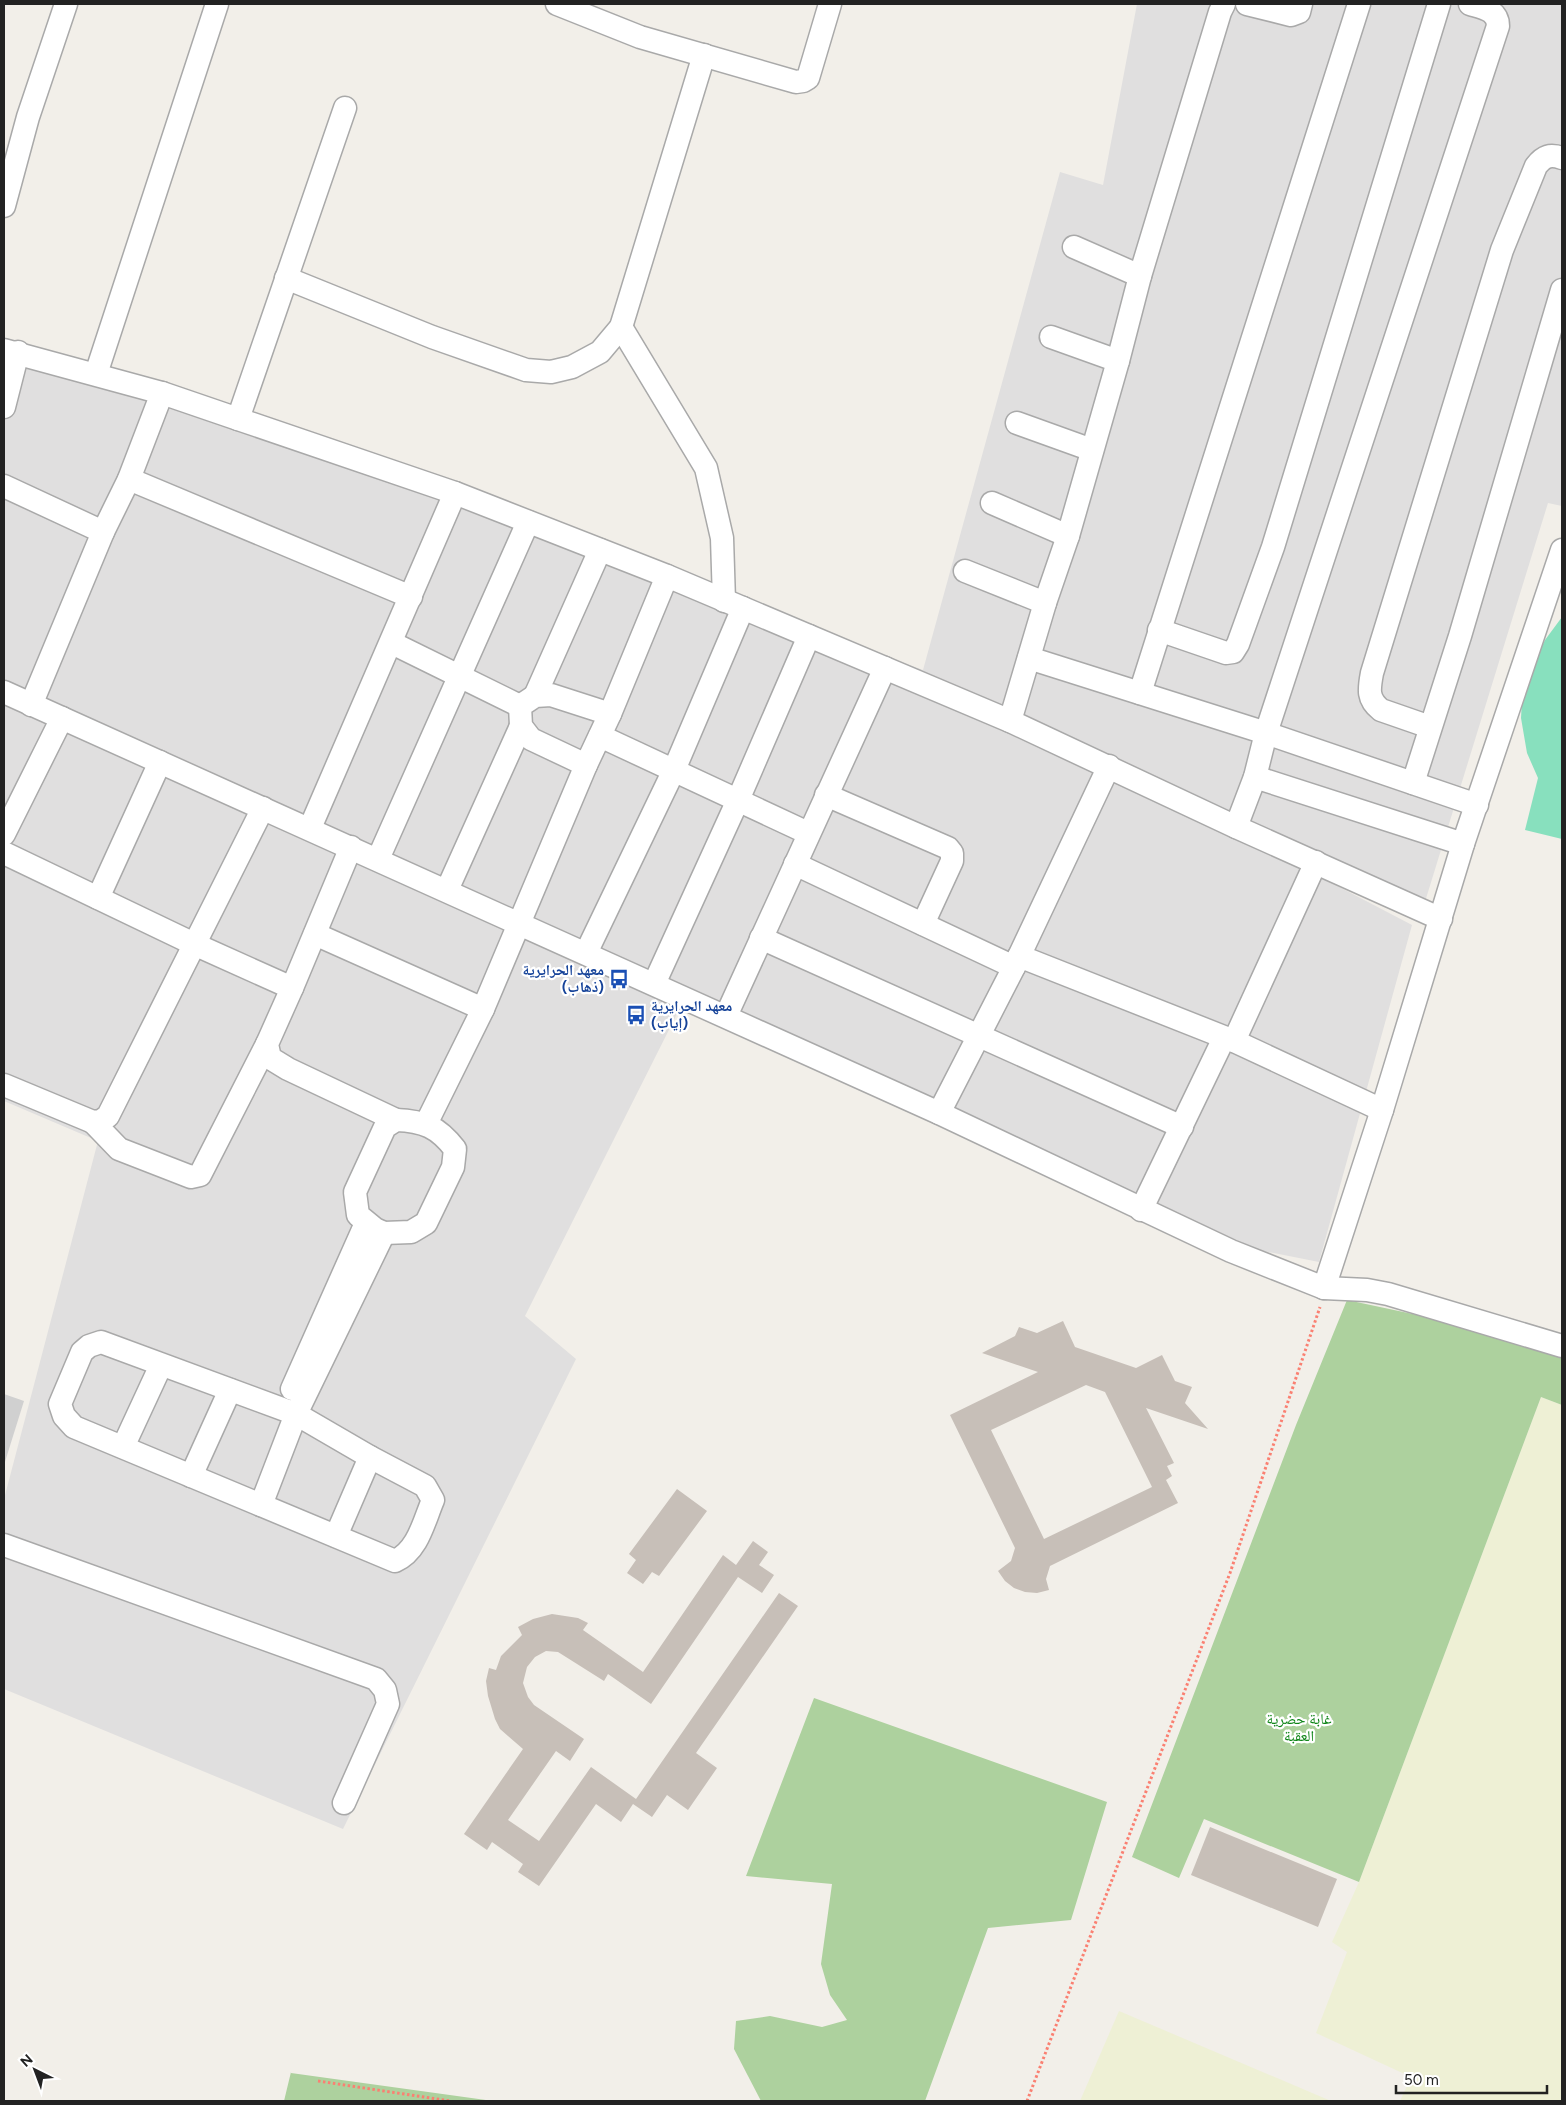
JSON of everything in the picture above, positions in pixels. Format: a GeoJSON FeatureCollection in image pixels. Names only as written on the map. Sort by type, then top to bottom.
{"type":"FeatureCollection","features":[{"type":"Feature","properties":{"kind":"street"},"geometry":{"type":"LineString","coordinates":[[4,206],[28,117],[66,4]]}},
{"type":"Feature","properties":{"kind":"street"},"geometry":{"type":"LineString","coordinates":[[96,374],[217,4]]}},
{"type":"Feature","properties":{"kind":"street"},"geometry":{"type":"LineString","coordinates":[[558,4],[640,36],[796,82],[808,78],[830,4]]}},
{"type":"Feature","properties":{"kind":"street"},"geometry":{"type":"LineString","coordinates":[[1010,721],[1045,603],[1068,536],[1140,276],[1224,4]]}},
{"type":"Feature","properties":{"kind":"street"},"geometry":{"type":"LineString","coordinates":[[1247,4],[1291,15],[1299,12],[1301,4]]}},
{"type":"Feature","properties":{"kind":"street"},"geometry":{"type":"LineString","coordinates":[[1140,693],[1359,4]]}},
{"type":"Feature","properties":{"kind":"street"},"geometry":{"type":"LineString","coordinates":[[1159,630],[1226,653],[1233,652],[1238,644],[1273,547],[1439,4]]}},
{"type":"Feature","properties":{"kind":"street"},"geometry":{"type":"LineString","coordinates":[[1236,827],[1255,777],[1266,733],[1498,26],[1496,16],[1486,9],[1470,4]]}},
{"type":"Feature","properties":{"kind":"street"},"geometry":{"type":"LineString","coordinates":[[286,278],[432,337],[526,370],[551,372],[572,367],[600,352],[622,326],[704,55]]}},
{"type":"Feature","properties":{"kind":"street"},"geometry":{"type":"LineString","coordinates":[[238,419],[345,108]]}},
{"type":"Feature","properties":{"kind":"street"},"geometry":{"type":"LineString","coordinates":[[1430,727],[1380,710],[1370,698],[1369,688],[1372,673],[1502,250],[1536,166],[1547,156],[1553,155],[1562,158]]}},
{"type":"Feature","properties":{"kind":"street"},"geometry":{"type":"LineString","coordinates":[[1074,247],[1140,276]]}},
{"type":"Feature","properties":{"kind":"street"},"geometry":{"type":"LineString","coordinates":[[1413,783],[1460,636],[1562,290]]}},
{"type":"Feature","properties":{"kind":"street"},"geometry":{"type":"LineString","coordinates":[[586,953],[674,770],[734,604],[722,538],[706,468],[622,326]]}},
{"type":"Feature","properties":{"kind":"street"},"geometry":{"type":"LineString","coordinates":[[1051,337],[1118,361]]}},
{"type":"Feature","properties":{"kind":"street"},"geometry":{"type":"LineString","coordinates":[[4,407],[11,351],[162,393],[455,493],[667,576],[1010,721],[1236,827],[1440,919]]}},
{"type":"Feature","properties":{"kind":"street"},"geometry":{"type":"LineString","coordinates":[[31,705],[103,532],[129,479],[162,393]]}},
{"type":"Feature","properties":{"kind":"street"},"geometry":{"type":"LineString","coordinates":[[1017,423],[1092,450]]}},
{"type":"Feature","properties":{"kind":"street"},"geometry":{"type":"LineString","coordinates":[[129,479],[412,597]]}},
{"type":"Feature","properties":{"kind":"street"},"geometry":{"type":"LineString","coordinates":[[4,486],[103,532]]}},
{"type":"Feature","properties":{"kind":"street"},"geometry":{"type":"LineString","coordinates":[[310,828],[412,597],[455,493]]}},
{"type":"Feature","properties":{"kind":"street"},"geometry":{"type":"LineString","coordinates":[[992,503],[1068,536]]}},
{"type":"Feature","properties":{"kind":"street"},"geometry":{"type":"LineString","coordinates":[[378,859],[528,522]]}},
{"type":"Feature","properties":{"kind":"street"},"geometry":{"type":"LineString","coordinates":[[447,890],[525,710],[600,550]]}},
{"type":"Feature","properties":{"kind":"street"},"geometry":{"type":"LineString","coordinates":[[1324,1288],[1382,1110],[1463,844],[1562,550]]}},
{"type":"Feature","properties":{"kind":"street"},"geometry":{"type":"LineString","coordinates":[[965,571],[1045,603]]}},
{"type":"Feature","properties":{"kind":"street"},"geometry":{"type":"LineString","coordinates":[[426,1124],[483,1009],[586,765],[610,714],[667,576]]}},
{"type":"Feature","properties":{"kind":"street"},"geometry":{"type":"LineString","coordinates":[[654,984],[738,800],[808,636]]}},
{"type":"Feature","properties":{"kind":"street"},"geometry":{"type":"LineString","coordinates":[[392,642],[460,675],[525,710]]}},
{"type":"Feature","properties":{"kind":"street"},"geometry":{"type":"LineString","coordinates":[[1029,658],[1266,733],[1477,805]]}},
{"type":"Feature","properties":{"kind":"street"},"geometry":{"type":"LineString","coordinates":[[726,1016],[808,832],[885,668]]}},
{"type":"Feature","properties":{"kind":"street"},"geometry":{"type":"LineString","coordinates":[[4,692],[310,828],[939,1113],[1231,1251],[1324,1288],[1367,1290],[1388,1294],[1562,1346]]}},
{"type":"Feature","properties":{"kind":"street"},"geometry":{"type":"LineString","coordinates":[[525,710],[551,695],[610,714]]}},
{"type":"Feature","properties":{"kind":"street"},"geometry":{"type":"LineString","coordinates":[[525,710],[531,739],[586,765]]}},
{"type":"Feature","properties":{"kind":"street"},"geometry":{"type":"LineString","coordinates":[[4,834],[62,718]]}},
{"type":"Feature","properties":{"kind":"street"},"geometry":{"type":"LineString","coordinates":[[600,736],[808,832]]}},
{"type":"Feature","properties":{"kind":"street"},"geometry":{"type":"LineString","coordinates":[[98,898],[160,762]]}},
{"type":"Feature","properties":{"kind":"street"},"geometry":{"type":"LineString","coordinates":[[939,1113],[1016,961],[1109,766]]}},
{"type":"Feature","properties":{"kind":"street"},"geometry":{"type":"LineString","coordinates":[[1255,777],[1463,844]]}},
{"type":"Feature","properties":{"kind":"street"},"geometry":{"type":"LineString","coordinates":[[826,795],[948,848],[952,853],[952,861],[923,924]]}},
{"type":"Feature","properties":{"kind":"street"},"geometry":{"type":"LineString","coordinates":[[4,1085],[93,1122],[101,1122],[108,1116],[262,808]]}},
{"type":"Feature","properties":{"kind":"street"},"geometry":{"type":"LineString","coordinates":[[93,1122],[119,1149],[191,1177],[200,1174],[267,1044],[351,847]]}},
{"type":"Feature","properties":{"kind":"street"},"geometry":{"type":"LineString","coordinates":[[4,853],[194,944],[292,988]]}},
{"type":"Feature","properties":{"kind":"street"},"geometry":{"type":"LineString","coordinates":[[1141,1210],[1182,1127],[1229,1040],[1316,862]]}},
{"type":"Feature","properties":{"kind":"street"},"geometry":{"type":"LineString","coordinates":[[795,864],[923,924],[1016,961],[1229,1040],[1382,1110]]}},
{"type":"Feature","properties":{"kind":"street"},"geometry":{"type":"LineString","coordinates":[[315,934],[483,1009]]}},
{"type":"Feature","properties":{"kind":"street"},"geometry":{"type":"LineString","coordinates":[[761,938],[1182,1127]]}},
{"type":"Feature","properties":{"kind":"street"},"geometry":{"type":"LineString","coordinates":[[267,1044],[270,1058],[288,1069],[396,1120],[426,1124],[444,1136],[455,1149],[453,1166],[426,1223],[411,1232],[375,1228],[358,1215],[355,1192],[384,1127],[396,1120]]}},
{"type":"Feature","properties":{"kind":"street"},"geometry":{"type":"LineString","coordinates":[[261,1505],[289,1412],[375,1228]]}},
{"type":"Feature","properties":{"kind":"street"},"geometry":{"type":"LineString","coordinates":[[100,1342],[230,1390],[289,1412],[370,1458],[425,1486],[433,1500],[413,1548],[405,1557],[395,1561],[74,1427],[64,1416],[60,1404],[82,1352],[89,1346],[100,1342]]}},
{"type":"Feature","properties":{"kind":"street"},"geometry":{"type":"LineString","coordinates":[[123,1448],[161,1365]]}},
{"type":"Feature","properties":{"kind":"street"},"geometry":{"type":"LineString","coordinates":[[191,1476],[230,1390]]}},
{"type":"Feature","properties":{"kind":"street"},"geometry":{"type":"LineString","coordinates":[[336,1536],[370,1458]]}},
{"type":"Feature","properties":{"kind":"street"},"geometry":{"type":"LineString","coordinates":[[4,1545],[376,1679],[385,1690],[388,1704],[344,1803]]}},
{"type":"Feature","properties":{"kind":"path"},"geometry":{"type":"LineString","coordinates":[[1027,2101],[1230,1573],[1317,1318],[1324,1288]]}},
{"type":"Feature","properties":{"kind":"path"},"geometry":{"type":"LineString","coordinates":[[318,2081],[450,2101]]}},
{"type":"Feature","properties":{"kind":"shaded area"},"geometry":{"type":"Polygon","coordinates":[[[1137,4],[1562,4],[1562,506],[1548,503],[1424,905],[939,678],[1412,925],[1319,1262],[1258,1250],[690,988],[525,1316],[576,1359],[343,1829],[4,1689],[4,1499],[98,1141],[4,1101],[4,391],[13,360],[314,449],[923,670],[1060,172],[1103,185],[1137,4]]]}},
{"type":"Feature","properties":{"kind":"shaded area"},"geometry":{"type":"Polygon","coordinates":[[[4,1394],[24,1401],[4,1465],[4,1394]]]}},
{"type":"Feature","properties":{"kind":"green space"},"geometry":{"type":"Polygon","coordinates":[[[1562,617],[1562,839],[1525,830],[1538,778],[1527,753],[1521,718],[1522,700],[1530,670],[1545,640],[1562,617]]]}},
{"type":"Feature","properties":{"kind":"green space","name":"غابة حضرية العقبة"},"geometry":{"type":"Polygon","coordinates":[[[1347,1300],[1488,1330],[1562,1354],[1562,1405],[1541,1397],[1359,1882],[1204,1819],[1179,1878],[1132,1857],[1296,1425],[1347,1300]]]}},
{"type":"Feature","properties":{"kind":"green space"},"geometry":{"type":"Polygon","coordinates":[[[1541,1397],[1562,1405],[1562,2101],[1400,2101],[1411,2077],[1316,2033],[1347,1952],[1332,1942],[1359,1882],[1541,1397]]]}},
{"type":"Feature","properties":{"kind":"green space"},"geometry":{"type":"Polygon","coordinates":[[[814,1698],[1107,1802],[1071,1920],[988,1928],[925,2101],[761,2101],[734,2049],[736,2021],[770,2016],[822,2027],[847,2020],[830,1995],[821,1964],[832,1884],[746,1876],[814,1698]]]}},
{"type":"Feature","properties":{"kind":"green space"},"geometry":{"type":"Polygon","coordinates":[[[1119,2011],[1331,2101],[1080,2101],[1119,2011]]]}},
{"type":"Feature","properties":{"kind":"green space"},"geometry":{"type":"Polygon","coordinates":[[[291,2073],[493,2101],[284,2101],[291,2073]]]}},
{"type":"Feature","properties":{"kind":"building"},"geometry":{"type":"Polygon","coordinates":[[[1063,1321],[1075,1347],[1136,1368],[1162,1355],[1175,1381],[1192,1387],[1185,1403],[1208,1429],[1146,1408],[1174,1463],[1167,1466],[1172,1476],[1166,1480],[1178,1503],[1050,1566],[1046,1579],[1049,1590],[1037,1593],[1025,1592],[1014,1588],[1005,1581],[998,1571],[1011,1561],[1015,1548],[950,1415],[1038,1372],[982,1353],[1015,1336],[1019,1327],[1037,1333],[1063,1321]],[[1086,1385],[991,1430],[1044,1539],[1152,1487],[1105,1392],[1086,1385]]]}},
{"type":"Feature","properties":{"kind":"building"},"geometry":{"type":"Polygon","coordinates":[[[677,1489],[707,1511],[659,1576],[652,1572],[643,1584],[627,1573],[636,1560],[629,1554],[677,1489]]]}},
{"type":"Feature","properties":{"kind":"building"},"geometry":{"type":"Polygon","coordinates":[[[753,1541],[768,1552],[759,1565],[774,1575],[762,1593],[738,1577],[651,1704],[608,1674],[604,1681],[558,1652],[546,1651],[535,1657],[527,1667],[523,1683],[528,1697],[534,1705],[584,1739],[570,1761],[556,1751],[508,1820],[539,1841],[591,1767],[636,1799],[779,1593],[798,1606],[696,1753],[717,1768],[688,1810],[667,1795],[652,1817],[633,1804],[621,1822],[596,1804],[539,1886],[518,1872],[523,1864],[492,1842],[487,1850],[464,1834],[523,1749],[500,1729],[488,1696],[486,1681],[489,1668],[496,1670],[501,1656],[522,1635],[518,1627],[533,1619],[552,1614],[578,1618],[588,1623],[583,1630],[643,1672],[723,1555],[736,1565],[753,1541]]]}},
{"type":"Feature","properties":{"kind":"building"},"geometry":{"type":"Polygon","coordinates":[[[1210,1827],[1337,1879],[1318,1927],[1191,1875],[1210,1827]]]}},
{"type":"Feature","properties":{"kind":"place","name":"معهد الحرايرية (ذهاب)"},"geometry":{"type":"Point","coordinates":[619,979]}},
{"type":"Feature","properties":{"kind":"place","name":"معهد الحرايرية (إياب)"},"geometry":{"type":"Point","coordinates":[636,1015]}}]}
